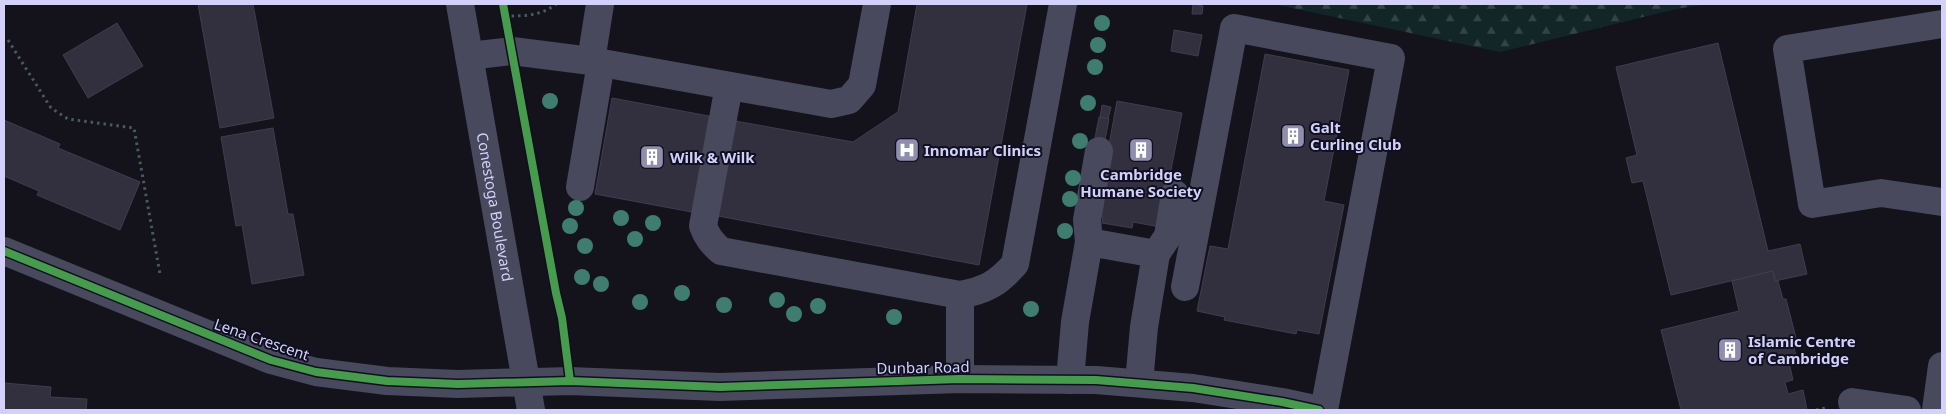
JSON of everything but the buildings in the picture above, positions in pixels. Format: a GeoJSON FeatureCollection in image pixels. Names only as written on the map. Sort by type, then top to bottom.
{"type":"FeatureCollection","features":[{"type":"Feature","properties":{"kind":"street","name":"Conestoga Boulevard"},"geometry":{"type":"LineString","coordinates":[[460,4],[531,410]]}},
{"type":"Feature","properties":{"kind":"street"},"geometry":{"type":"LineString","coordinates":[[580,187],[596,62],[600,4]]}},
{"type":"Feature","properties":{"kind":"street"},"geometry":{"type":"LineString","coordinates":[[469,56],[512,51],[596,62],[831,104],[849,100],[862,86],[877,4]]}},
{"type":"Feature","properties":{"kind":"street"},"geometry":{"type":"LineString","coordinates":[[729,86],[703,226],[707,236],[721,251],[960,295],[982,290],[1000,280],[1015,264],[1063,4]]}},
{"type":"Feature","properties":{"kind":"street"},"geometry":{"type":"LineString","coordinates":[[1942,24],[1787,49],[1812,204],[1881,193],[1942,202]]}},
{"type":"Feature","properties":{"kind":"street"},"geometry":{"type":"LineString","coordinates":[[1185,287],[1234,28],[1391,58],[1324,410]]}},
{"type":"Feature","properties":{"kind":"street"},"geometry":{"type":"LineString","coordinates":[[1070,380],[1075,322],[1089,242],[1087,220],[1099,151]]}},
{"type":"Feature","properties":{"kind":"street"},"geometry":{"type":"LineString","coordinates":[[1139,383],[1144,327],[1156,254],[1168,236],[1175,194]]}},
{"type":"Feature","properties":{"kind":"street"},"geometry":{"type":"LineString","coordinates":[[1089,242],[1156,254]]}},
{"type":"Feature","properties":{"kind":"street","name":"Lena Crescent"},"geometry":{"type":"LineString","coordinates":[[4,251],[219,340],[271,360],[316,372],[387,381],[458,384],[526,381]]}},
{"type":"Feature","properties":{"kind":"street"},"geometry":{"type":"LineString","coordinates":[[960,295],[960,379]]}},
{"type":"Feature","properties":{"kind":"street"},"geometry":{"type":"LineString","coordinates":[[1936,410],[1942,366]]}},
{"type":"Feature","properties":{"kind":"street","name":"Dunbar Road"},"geometry":{"type":"LineString","coordinates":[[526,381],[720,387],[960,379],[1070,380],[1194,388],[1319,410]]}},
{"type":"Feature","properties":{"kind":"street"},"geometry":{"type":"LineString","coordinates":[[1852,402],[1907,410]]}},
{"type":"Feature","properties":{"kind":"path"},"geometry":{"type":"LineString","coordinates":[[505,16],[526,16],[547,11],[556,4]]}},
{"type":"Feature","properties":{"kind":"path"},"geometry":{"type":"LineString","coordinates":[[8,40],[51,108],[68,119],[134,128],[160,274]]}},
{"type":"Feature","properties":{"kind":"green space"},"geometry":{"type":"Polygon","coordinates":[[[1273,4],[1707,4],[1676,9],[1500,52],[1273,4]]]}},
{"type":"Feature","properties":{"kind":"cycle path"},"geometry":{"type":"LineString","coordinates":[[503,4],[562,318],[570,381]]}},
{"type":"Feature","properties":{"kind":"cycle path"},"geometry":{"type":"LineString","coordinates":[[4,251],[271,360],[316,372],[387,381],[458,384],[570,381],[720,387],[960,379],[1096,380],[1193,388],[1282,402],[1319,410]]}},
{"type":"Feature","properties":{"kind":"place","name":"Galt Curling Club"},"geometry":{"type":"Point","coordinates":[1293,136]}},
{"type":"Feature","properties":{"kind":"place","name":"Innomar Clinics"},"geometry":{"type":"Point","coordinates":[907,150]}},
{"type":"Feature","properties":{"kind":"place","name":"Cambridge Humane Society"},"geometry":{"type":"Point","coordinates":[1141,150]}},
{"type":"Feature","properties":{"kind":"place","name":"Wilk & Wilk"},"geometry":{"type":"Point","coordinates":[652,157]}},
{"type":"Feature","properties":{"kind":"place","name":"Islamic Centre of Cambridge"},"geometry":{"type":"Point","coordinates":[1730,350]}}]}
